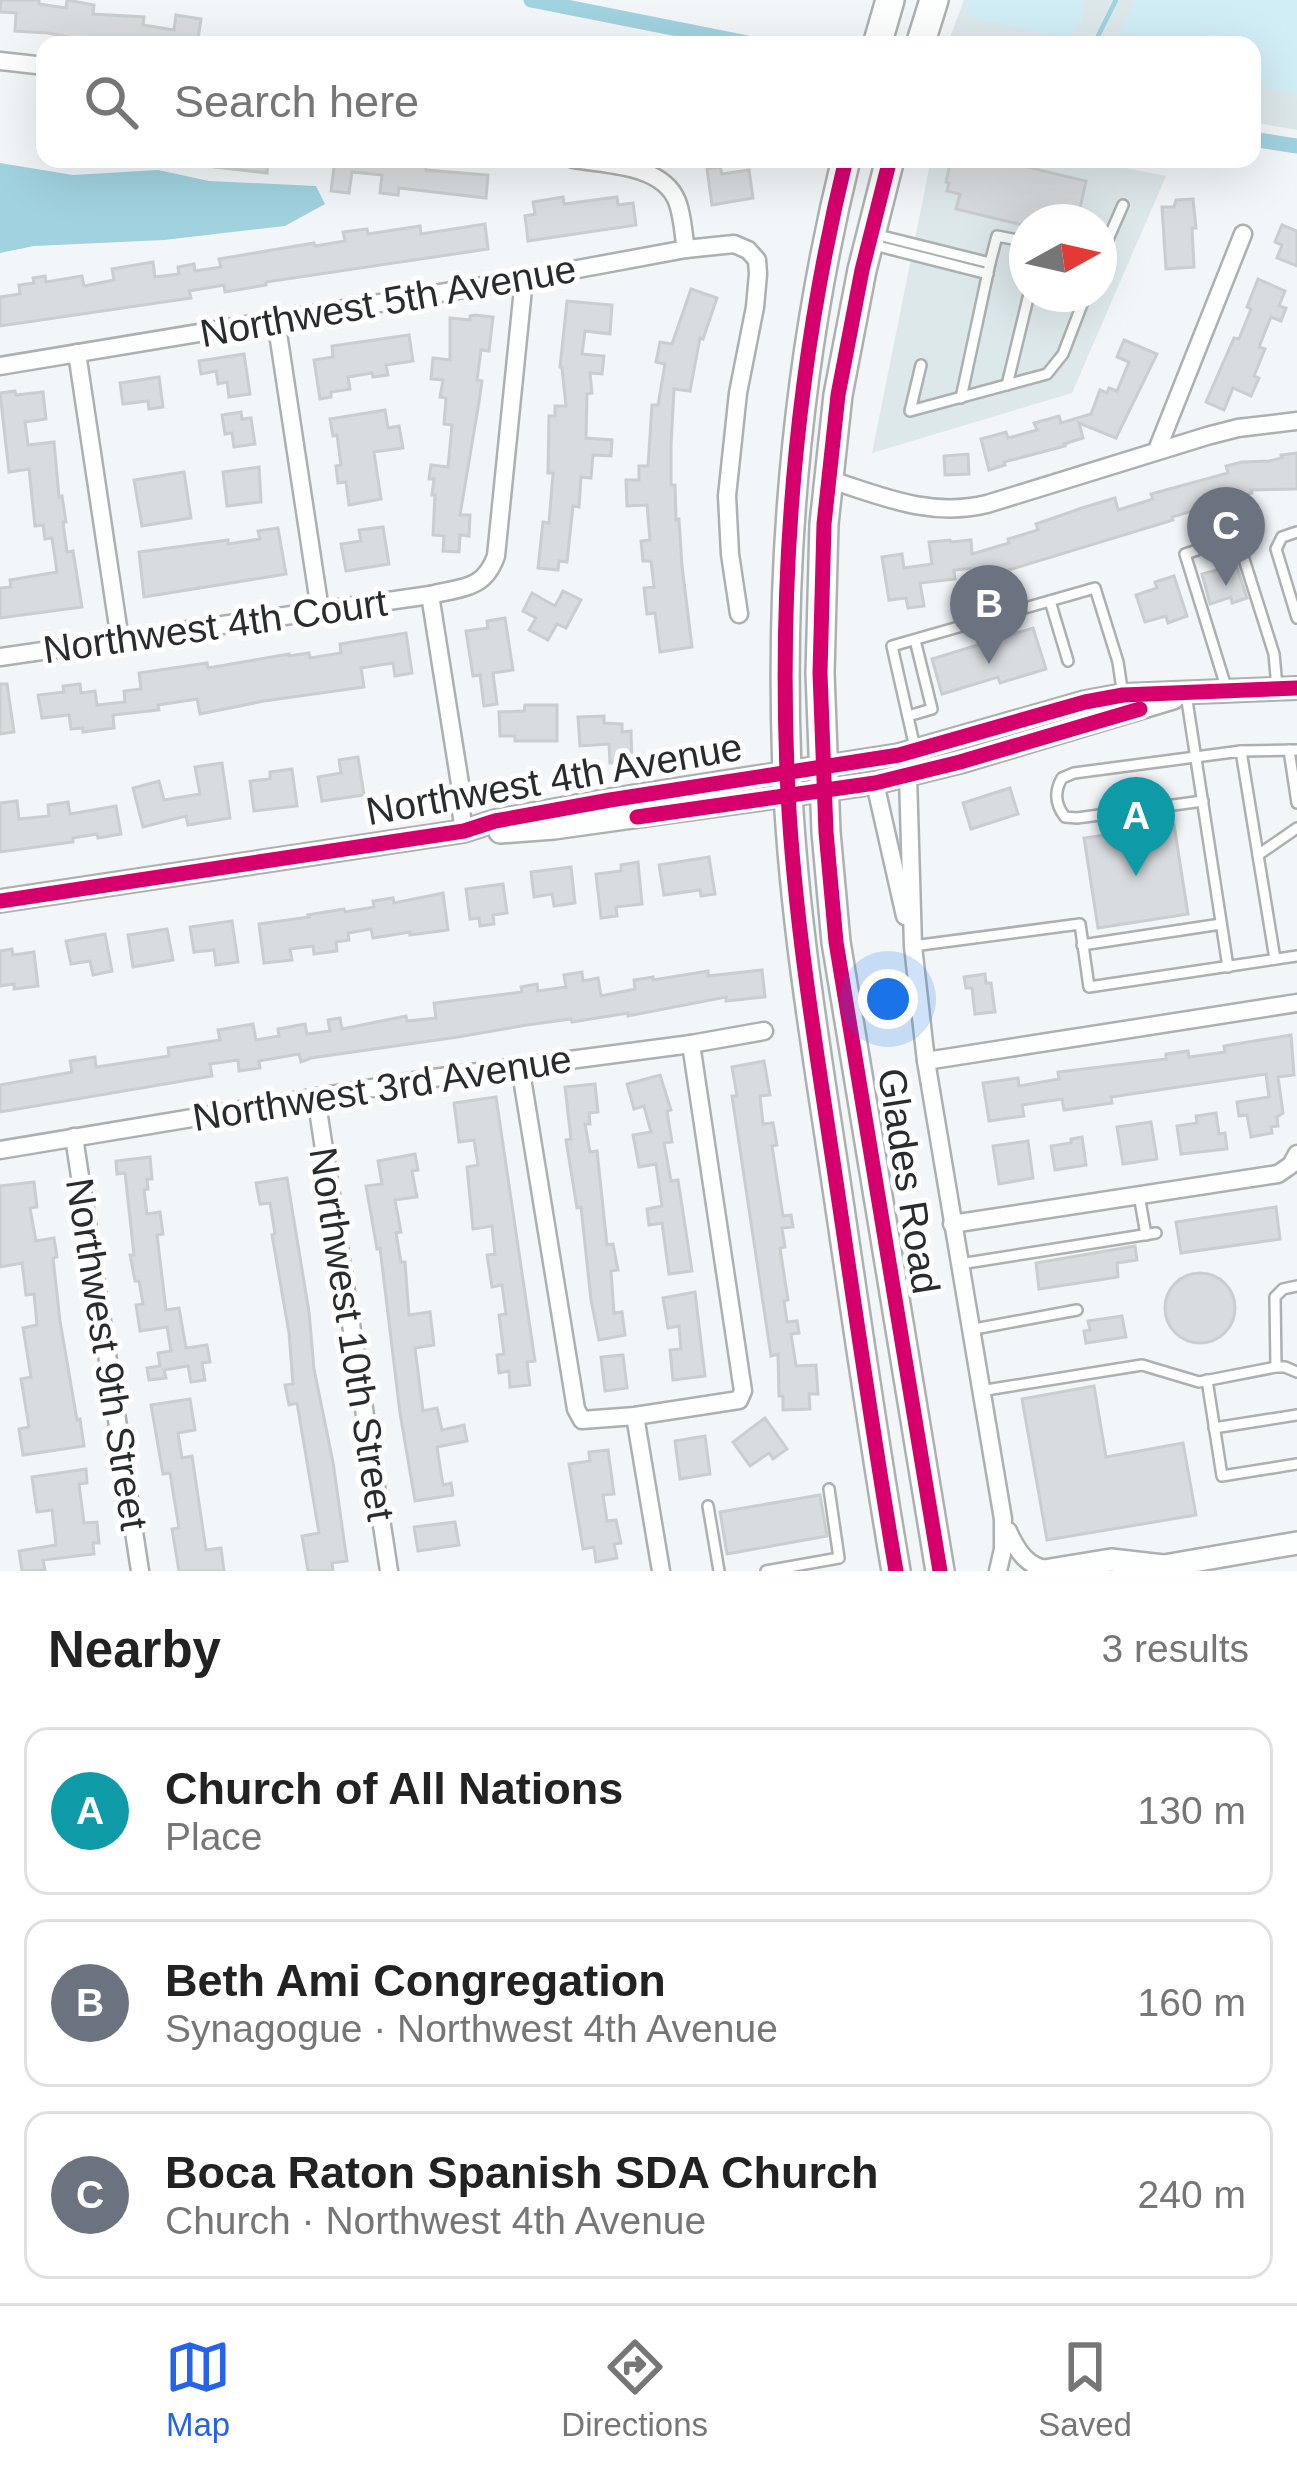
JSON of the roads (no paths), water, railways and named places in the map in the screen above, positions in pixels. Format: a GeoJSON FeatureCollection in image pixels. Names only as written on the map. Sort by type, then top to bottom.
{"type":"FeatureCollection","features":[{"type":"Feature","properties":{"kind":"main road"},"geometry":{"type":"LineString","coordinates":[[880,36],[890,2]]}},
{"type":"Feature","properties":{"kind":"main road"},"geometry":{"type":"LineString","coordinates":[[923,36],[932,6]]}},
{"type":"Feature","properties":{"kind":"main road","name":"Glades Road"},"geometry":{"type":"LineString","coordinates":[[844,168],[823,263],[795,457],[787,595],[788,784],[801,945],[896,1571]]}},
{"type":"Feature","properties":{"kind":"main road","name":"Glades Road"},"geometry":{"type":"LineString","coordinates":[[888,168],[838,395],[828,479],[820,651],[826,832],[836,942],[940,1571]]}},
{"type":"Feature","properties":{"kind":"street"},"geometry":{"type":"LineString","coordinates":[[0,61],[36,65]]}},
{"type":"Feature","properties":{"kind":"street"},"geometry":{"type":"LineString","coordinates":[[624,168],[656,178],[672,191],[680,206],[686,249]]}},
{"type":"Feature","properties":{"kind":"street"},"geometry":{"type":"LineString","coordinates":[[1157,451],[1243,234]]}},
{"type":"Feature","properties":{"kind":"street","name":"Northwest 5th Avenue"},"geometry":{"type":"LineString","coordinates":[[0,366],[734,244],[757,260],[758,274],[730,452],[730,554],[739,614]]}},
{"type":"Feature","properties":{"kind":"street","name":"Northwest 4th Court"},"geometry":{"type":"LineString","coordinates":[[0,657],[479,584],[490,573],[496,556],[524,279]]}},
{"type":"Feature","properties":{"kind":"street"},"geometry":{"type":"LineString","coordinates":[[276,320],[320,610]]}},
{"type":"Feature","properties":{"kind":"street"},"geometry":{"type":"LineString","coordinates":[[77,353],[120,640]]}},
{"type":"Feature","properties":{"kind":"street"},"geometry":{"type":"LineString","coordinates":[[828,479],[907,504],[956,510],[1238,428],[1297,421]]}},
{"type":"Feature","properties":{"kind":"street"},"geometry":{"type":"LineString","coordinates":[[430,595],[464,831]]}},
{"type":"Feature","properties":{"kind":"street","name":"Northwest 4th Avenue"},"geometry":{"type":"LineString","coordinates":[[825,779],[874,783],[908,776],[1125,704],[1147,692],[1287,687]]}},
{"type":"Feature","properties":{"kind":"street","name":"Northwest 4th Avenue"},"geometry":{"type":"LineString","coordinates":[[464,831],[495,820],[825,779],[1085,702],[1125,704]]}},
{"type":"Feature","properties":{"kind":"street"},"geometry":{"type":"LineString","coordinates":[[908,776],[913,946],[926,1061],[1003,1519],[998,1571]]}},
{"type":"Feature","properties":{"kind":"street"},"geometry":{"type":"LineString","coordinates":[[874,783],[913,946]]}},
{"type":"Feature","properties":{"kind":"street","name":"Northwest 4th Avenue"},"geometry":{"type":"LineString","coordinates":[[0,901],[464,831],[554,828],[788,784]]}},
{"type":"Feature","properties":{"kind":"street"},"geometry":{"type":"LineString","coordinates":[[461,790],[470,803],[495,820]]}},
{"type":"Feature","properties":{"kind":"street"},"geometry":{"type":"LineString","coordinates":[[926,1061],[1297,1003]]}},
{"type":"Feature","properties":{"kind":"street","name":"Northwest 3rd Avenue"},"geometry":{"type":"LineString","coordinates":[[0,1150],[316,1097],[764,1031]]}},
{"type":"Feature","properties":{"kind":"street"},"geometry":{"type":"LineString","coordinates":[[520,1066],[575,1409],[582,1420],[635,1416],[739,1400],[743,1391],[691,1044]]}},
{"type":"Feature","properties":{"kind":"street","name":"Northwest 10th Street"},"geometry":{"type":"LineString","coordinates":[[316,1097],[389,1571]]}},
{"type":"Feature","properties":{"kind":"street","name":"Northwest 9th Street"},"geometry":{"type":"LineString","coordinates":[[74,1137],[140,1571]]}},
{"type":"Feature","properties":{"kind":"street"},"geometry":{"type":"LineString","coordinates":[[952,1224],[1278,1174],[1297,1154]]}},
{"type":"Feature","properties":{"kind":"street"},"geometry":{"type":"LineString","coordinates":[[635,1416],[661,1571]]}},
{"type":"Feature","properties":{"kind":"street"},"geometry":{"type":"LineString","coordinates":[[1003,1519],[1016,1549],[1031,1565],[1047,1570],[1112,1560],[1160,1569],[1232,1563],[1297,1545]]}},
{"type":"Feature","properties":{"kind":"lane"},"geometry":{"type":"LineString","coordinates":[[1117,218],[1123,205]]}},
{"type":"Feature","properties":{"kind":"lane"},"geometry":{"type":"LineString","coordinates":[[961,398],[997,236],[1009,238]]}},
{"type":"Feature","properties":{"kind":"lane"},"geometry":{"type":"LineString","coordinates":[[870,239],[989,268]]}},
{"type":"Feature","properties":{"kind":"lane"},"geometry":{"type":"LineString","coordinates":[[1007,385],[1025,312]]}},
{"type":"Feature","properties":{"kind":"lane"},"geometry":{"type":"LineString","coordinates":[[921,365],[910,411],[1047,374],[1063,355],[1079,312]]}},
{"type":"Feature","properties":{"kind":"lane"},"geometry":{"type":"LineString","coordinates":[[1297,532],[1282,537],[1276,549],[1297,618]]}},
{"type":"Feature","properties":{"kind":"lane"},"geometry":{"type":"LineString","coordinates":[[1227,690],[1185,554],[1237,537],[1287,687]]}},
{"type":"Feature","properties":{"kind":"lane"},"geometry":{"type":"LineString","coordinates":[[1284,579],[1297,577]]}},
{"type":"Feature","properties":{"kind":"lane"},"geometry":{"type":"LineString","coordinates":[[915,750],[892,646],[1095,588],[1118,662],[1125,704]]}},
{"type":"Feature","properties":{"kind":"lane"},"geometry":{"type":"LineString","coordinates":[[1050,602],[1068,661]]}},
{"type":"Feature","properties":{"kind":"lane"},"geometry":{"type":"LineString","coordinates":[[908,716],[932,709],[915,640]]}},
{"type":"Feature","properties":{"kind":"lane"},"geometry":{"type":"LineString","coordinates":[[1186,693],[1228,967]]}},
{"type":"Feature","properties":{"kind":"lane"},"geometry":{"type":"LineString","coordinates":[[1203,801],[1065,817],[1056,788],[1062,778],[1074,773],[1241,751],[1293,750],[1297,803]]}},
{"type":"Feature","properties":{"kind":"lane"},"geometry":{"type":"LineString","coordinates":[[1241,751],[1275,959]]}},
{"type":"Feature","properties":{"kind":"lane"},"geometry":{"type":"LineString","coordinates":[[1258,855],[1297,829]]}},
{"type":"Feature","properties":{"kind":"lane"},"geometry":{"type":"LineString","coordinates":[[913,946],[1080,924],[1089,987],[1297,956]]}},
{"type":"Feature","properties":{"kind":"lane"},"geometry":{"type":"LineString","coordinates":[[1082,945],[1221,924]]}},
{"type":"Feature","properties":{"kind":"lane"},"geometry":{"type":"LineString","coordinates":[[959,1264],[1151,1234],[1139,1195]]}},
{"type":"Feature","properties":{"kind":"lane"},"geometry":{"type":"LineString","coordinates":[[1276,1367],[1275,1298],[1282,1288],[1297,1286]]}},
{"type":"Feature","properties":{"kind":"lane"},"geometry":{"type":"LineString","coordinates":[[969,1330],[1077,1310]]}},
{"type":"Feature","properties":{"kind":"lane"},"geometry":{"type":"LineString","coordinates":[[980,1391],[1142,1365],[1191,1381],[1276,1367],[1297,1372]]}},
{"type":"Feature","properties":{"kind":"lane"},"geometry":{"type":"LineString","coordinates":[[1207,1380],[1222,1476],[1297,1464]]}},
{"type":"Feature","properties":{"kind":"lane"},"geometry":{"type":"LineString","coordinates":[[1214,1428],[1297,1415]]}},
{"type":"Feature","properties":{"kind":"lane"},"geometry":{"type":"LineString","coordinates":[[766,1571],[839,1558],[829,1489]]}},
{"type":"Feature","properties":{"kind":"lane"},"geometry":{"type":"LineString","coordinates":[[709,1506],[719,1571]]}},
{"type":"Feature","properties":{"kind":"water"},"geometry":{"type":"Polygon","coordinates":[[[0,163],[73,175],[158,170],[209,181],[316,186],[325,204],[285,226],[164,240],[34,246],[0,253],[0,163]]]}},
{"type":"Feature","properties":{"kind":"waterway"},"geometry":{"type":"LineString","coordinates":[[531,0],[713,36]]}},
{"type":"Feature","properties":{"kind":"waterway"},"geometry":{"type":"LineString","coordinates":[[1098,36],[1116,0]]}},
{"type":"Feature","properties":{"kind":"waterway"},"geometry":{"type":"LineString","coordinates":[[1261,140],[1297,146]]}},
{"type":"Feature","properties":{"kind":"place","name":"Boca Raton Spanish SDA Church"},"geometry":{"type":"Point","coordinates":[1226,586]}},
{"type":"Feature","properties":{"kind":"place","name":"Beth Ami Congregation"},"geometry":{"type":"Point","coordinates":[989,664]}},
{"type":"Feature","properties":{"kind":"place","name":"Church of All Nations"},"geometry":{"type":"Point","coordinates":[1136,876]}}]}
